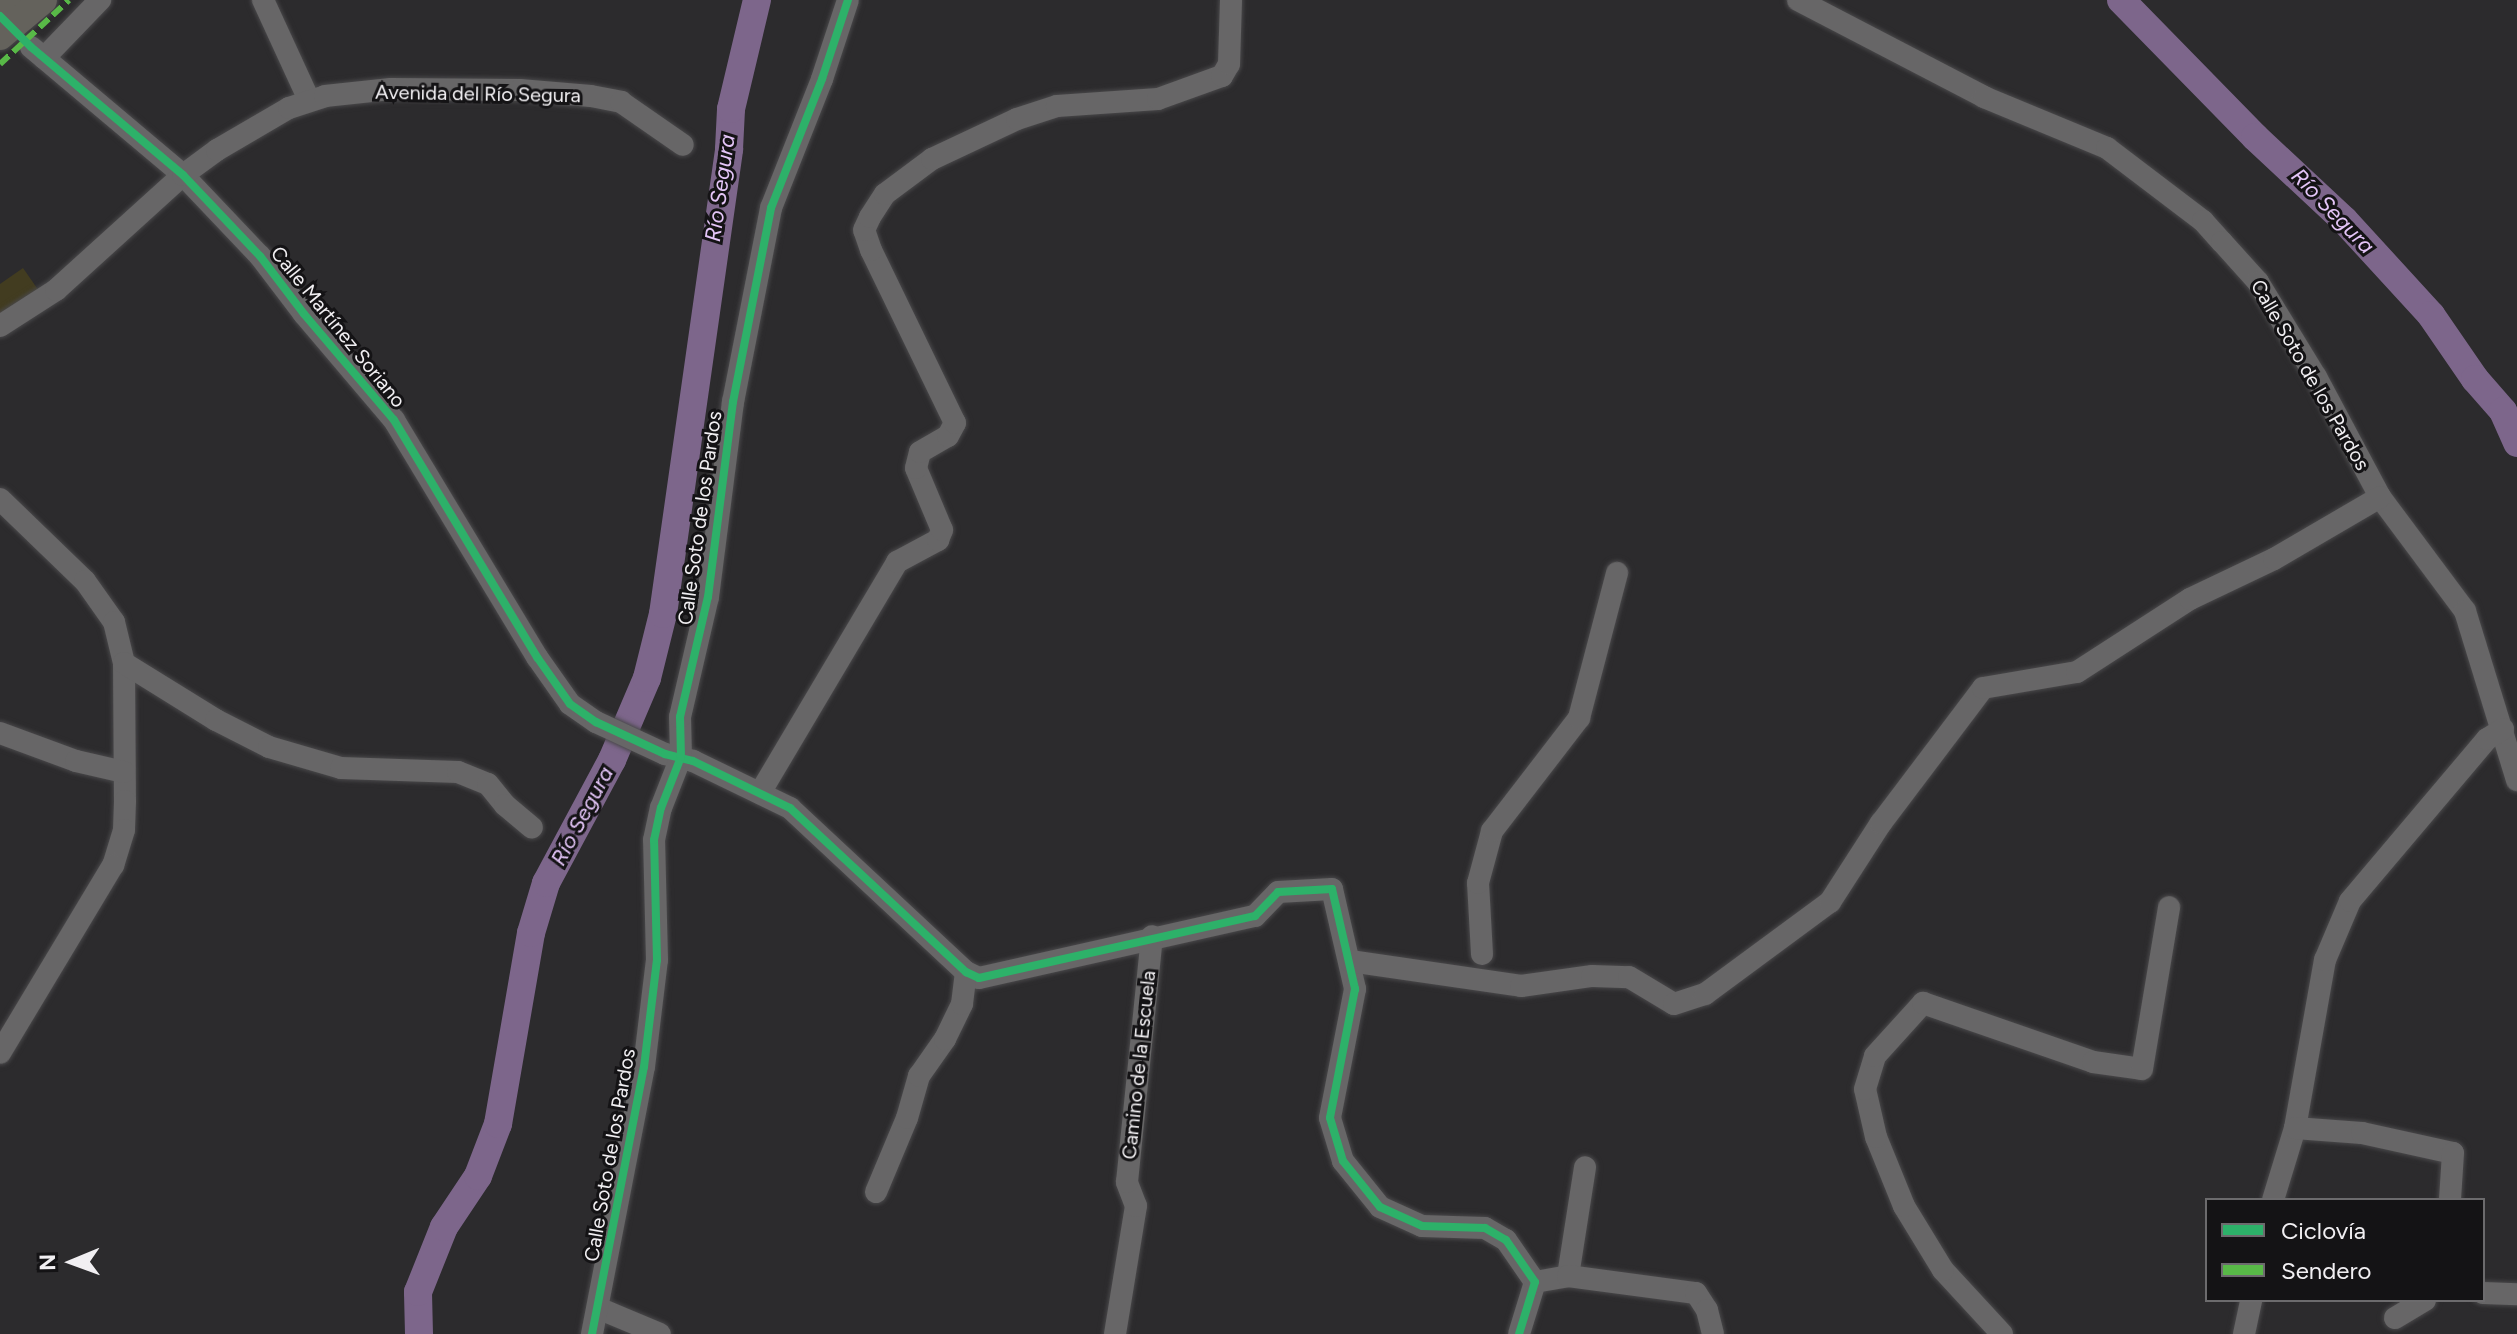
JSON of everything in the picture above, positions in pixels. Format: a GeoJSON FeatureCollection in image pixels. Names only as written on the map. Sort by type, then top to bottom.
{"type":"FeatureCollection","features":[{"type":"Feature","properties":{"kind":"main road"},"geometry":{"type":"LineString","coordinates":[[0,9],[12,0]]}},
{"type":"Feature","properties":{"kind":"main road"},"geometry":{"type":"LineString","coordinates":[[0,36],[43,0]]}},
{"type":"Feature","properties":{"kind":"street","name":"Calle Martínez Soriano"},"geometry":{"type":"LineString","coordinates":[[100,0],[38,53],[183,175],[260,256],[394,420],[537,657],[570,704],[591,720],[673,755]]}},
{"type":"Feature","properties":{"kind":"street"},"geometry":{"type":"LineString","coordinates":[[263,0],[309,100]]}},
{"type":"Feature","properties":{"kind":"street","name":"Calle Soto de los Pardos"},"geometry":{"type":"LineString","coordinates":[[592,1334],[644,1067],[657,931],[654,840],[708,597],[733,402],[771,208],[822,79],[848,0]]}},
{"type":"Feature","properties":{"kind":"street"},"geometry":{"type":"LineString","coordinates":[[760,793],[897,562],[938,540],[942,530],[916,468],[920,452],[948,436],[955,423],[871,250],[864,230],[870,217],[885,194],[932,159],[1017,119],[1057,106],[1158,99],[1222,76],[1229,64],[1231,0]]}},
{"type":"Feature","properties":{"kind":"street","name":"Calle Soto de los Pardos"},"geometry":{"type":"LineString","coordinates":[[1798,0],[1984,97],[2107,148],[2203,221],[2258,282],[2316,377],[2380,497],[2465,611],[2517,780]]}},
{"type":"Feature","properties":{"kind":"street","name":"Avenida del Río Segura"},"geometry":{"type":"LineString","coordinates":[[0,326],[56,290],[183,175],[217,150],[309,100],[391,89],[520,90],[591,96],[621,102],[683,145]]}},
{"type":"Feature","properties":{"kind":"street"},"geometry":{"type":"LineString","coordinates":[[1350,961],[1521,986],[1592,976],[1629,977],[1674,1004],[1705,994],[1830,902],[1881,823],[1983,688],[2077,672],[2190,599],[2274,559],[2380,497]]}},
{"type":"Feature","properties":{"kind":"street"},"geometry":{"type":"LineString","coordinates":[[0,499],[102,602],[114,622],[124,663],[124,830],[113,865],[0,1053]]}},
{"type":"Feature","properties":{"kind":"street"},"geometry":{"type":"LineString","coordinates":[[1482,954],[1478,883],[1492,831],[1579,718],[1617,573]]}},
{"type":"Feature","properties":{"kind":"street"},"geometry":{"type":"LineString","coordinates":[[124,663],[216,720],[269,747],[341,768],[458,772],[488,784],[505,805],[532,828]]}},
{"type":"Feature","properties":{"kind":"street"},"geometry":{"type":"LineString","coordinates":[[2274,1198],[2295,1128],[2325,960],[2350,901],[2487,739],[2503,729]]}},
{"type":"Feature","properties":{"kind":"street"},"geometry":{"type":"LineString","coordinates":[[0,733],[76,761],[124,772]]}},
{"type":"Feature","properties":{"kind":"street"},"geometry":{"type":"LineString","coordinates":[[673,755],[790,808],[821,833],[966,972],[979,978],[1152,936],[1255,916],[1278,892],[1332,889],[1355,989],[1330,1118],[1343,1161],[1380,1207],[1422,1226],[1485,1228],[1506,1240],[1535,1282]]}},
{"type":"Feature","properties":{"kind":"street"},"geometry":{"type":"LineString","coordinates":[[2002,1334],[1943,1270],[1904,1206],[1876,1137],[1865,1089],[1875,1056],[1923,1003],[2093,1062],[2142,1069],[2169,907]]}},
{"type":"Feature","properties":{"kind":"street","name":"Camino de la Escuela"},"geometry":{"type":"LineString","coordinates":[[1115,1334],[1136,1206],[1127,1182],[1152,936]]}},
{"type":"Feature","properties":{"kind":"street"},"geometry":{"type":"LineString","coordinates":[[876,1192],[907,1118],[919,1076],[945,1039],[962,1004],[966,972]]}},
{"type":"Feature","properties":{"kind":"street"},"geometry":{"type":"LineString","coordinates":[[2295,1128],[2362,1133],[2453,1153],[2450,1198]]}},
{"type":"Feature","properties":{"kind":"street"},"geometry":{"type":"LineString","coordinates":[[1568,1276],[1585,1167]]}},
{"type":"Feature","properties":{"kind":"street"},"geometry":{"type":"LineString","coordinates":[[1535,1282],[1568,1276],[1696,1293],[1707,1310],[1713,1334]]}},
{"type":"Feature","properties":{"kind":"street"},"geometry":{"type":"LineString","coordinates":[[1519,1334],[1535,1282]]}},
{"type":"Feature","properties":{"kind":"street"},"geometry":{"type":"LineString","coordinates":[[2485,1293],[2517,1294]]}},
{"type":"Feature","properties":{"kind":"street"},"geometry":{"type":"LineString","coordinates":[[2244,1334],[2251,1302]]}},
{"type":"Feature","properties":{"kind":"street"},"geometry":{"type":"LineString","coordinates":[[2395,1318],[2422,1302]]}},
{"type":"Feature","properties":{"kind":"street"},"geometry":{"type":"LineString","coordinates":[[598,1308],[660,1334]]}},
{"type":"Feature","properties":{"kind":"shaded area"},"geometry":{"type":"Polygon","coordinates":[[[23,268],[39,291],[0,315],[0,284],[23,268]]]}},
{"type":"Feature","properties":{"kind":"waterway","name":"Río Segura"},"geometry":{"type":"LineString","coordinates":[[419,1334],[418,1292],[444,1227],[478,1176],[498,1124],[531,933],[546,883],[612,760],[647,678],[663,614],[729,149],[731,109],[757,0]]}},
{"type":"Feature","properties":{"kind":"waterway","name":"Río Segura"},"geometry":{"type":"LineString","coordinates":[[2121,0],[2255,137],[2344,220],[2431,315],[2475,379],[2503,411],[2517,443]]}},
{"type":"Feature","properties":{"kind":"marked path"},"geometry":{"type":"LineString","coordinates":[[0,64],[69,0]]}},
{"type":"Feature","properties":{"kind":"cycle path"},"geometry":{"type":"LineString","coordinates":[[592,1334],[644,1067],[657,960],[654,840],[661,808],[681,757],[680,717],[708,597],[733,402],[771,208],[822,79],[848,0]]}},
{"type":"Feature","properties":{"kind":"cycle path"},"geometry":{"type":"LineString","coordinates":[[0,16],[31,47],[183,175],[260,256],[304,314],[394,420],[537,657],[570,704],[596,722],[665,754],[693,761],[790,808],[966,972],[979,978],[1255,916],[1278,892],[1332,889],[1355,989],[1330,1118],[1343,1161],[1380,1207],[1422,1226],[1485,1228],[1506,1240],[1535,1282],[1519,1334]]}}]}
